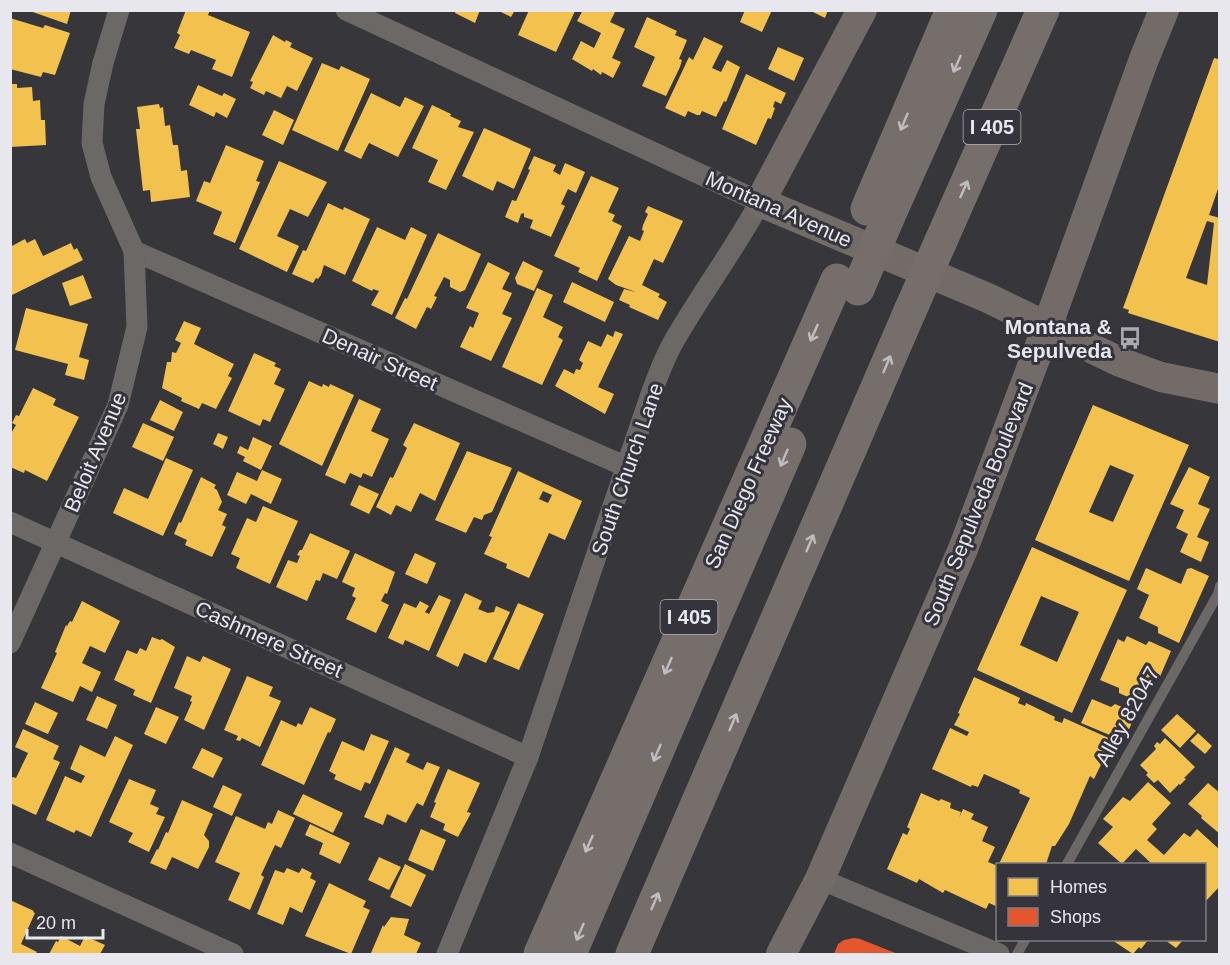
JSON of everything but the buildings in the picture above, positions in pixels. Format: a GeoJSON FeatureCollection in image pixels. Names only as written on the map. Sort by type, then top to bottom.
{"type":"FeatureCollection","features":[{"type":"Feature","properties":{"kind":"highway","name":"San Diego Freeway"},"geometry":{"type":"LineString","coordinates":[[540,954],[847,284],[877,213],[952,10]]}},
{"type":"Feature","properties":{"kind":"highway"},"geometry":{"type":"LineString","coordinates":[[877,213],[981,10]]}},
{"type":"Feature","properties":{"kind":"highway","name":"I 405"},"geometry":{"type":"LineString","coordinates":[[632,954],[1043,10]]}},
{"type":"Feature","properties":{"kind":"highway"},"geometry":{"type":"LineString","coordinates":[[570,954],[847,284]]}},
{"type":"Feature","properties":{"kind":"main road","name":"South Church Lane"},"geometry":{"type":"LineString","coordinates":[[760,202],[862,10]]}},
{"type":"Feature","properties":{"kind":"main road","name":"South Sepulveda Boulevard"},"geometry":{"type":"LineString","coordinates":[[781,954],[820,879],[963,549],[1164,10]]}},
{"type":"Feature","properties":{"kind":"main road","name":"Montana Avenue"},"geometry":{"type":"LineString","coordinates":[[760,202],[987,298],[1120,362],[1161,377],[1220,389]]}},
{"type":"Feature","properties":{"kind":"street","name":"Beloit Avenue"},"geometry":{"type":"LineString","coordinates":[[10,643],[118,405],[137,327],[134,251],[101,177],[92,143],[96,94],[119,10]]}},
{"type":"Feature","properties":{"kind":"street","name":"Montana Avenue"},"geometry":{"type":"LineString","coordinates":[[346,10],[760,202]]}},
{"type":"Feature","properties":{"kind":"street","name":"South Church Lane"},"geometry":{"type":"LineString","coordinates":[[447,954],[528,757],[650,397],[672,344],[707,286],[745,230],[760,202]]}},
{"type":"Feature","properties":{"kind":"street","name":"Denair Street"},"geometry":{"type":"LineString","coordinates":[[134,251],[627,467]]}},
{"type":"Feature","properties":{"kind":"street","name":"Cashmere Street"},"geometry":{"type":"LineString","coordinates":[[10,522],[528,757]]}},
{"type":"Feature","properties":{"kind":"street"},"geometry":{"type":"LineString","coordinates":[[10,853],[233,954]]}},
{"type":"Feature","properties":{"kind":"street"},"geometry":{"type":"LineString","coordinates":[[820,879],[989,953]]}},
{"type":"Feature","properties":{"kind":"lane","name":"Alley 82047"},"geometry":{"type":"LineString","coordinates":[[1068,863],[1218,594],[1220,586]]}},
{"type":"Feature","properties":{"kind":"place","name":"Montana & Sepulveda"},"geometry":{"type":"Point","coordinates":[1130,338]}}]}
